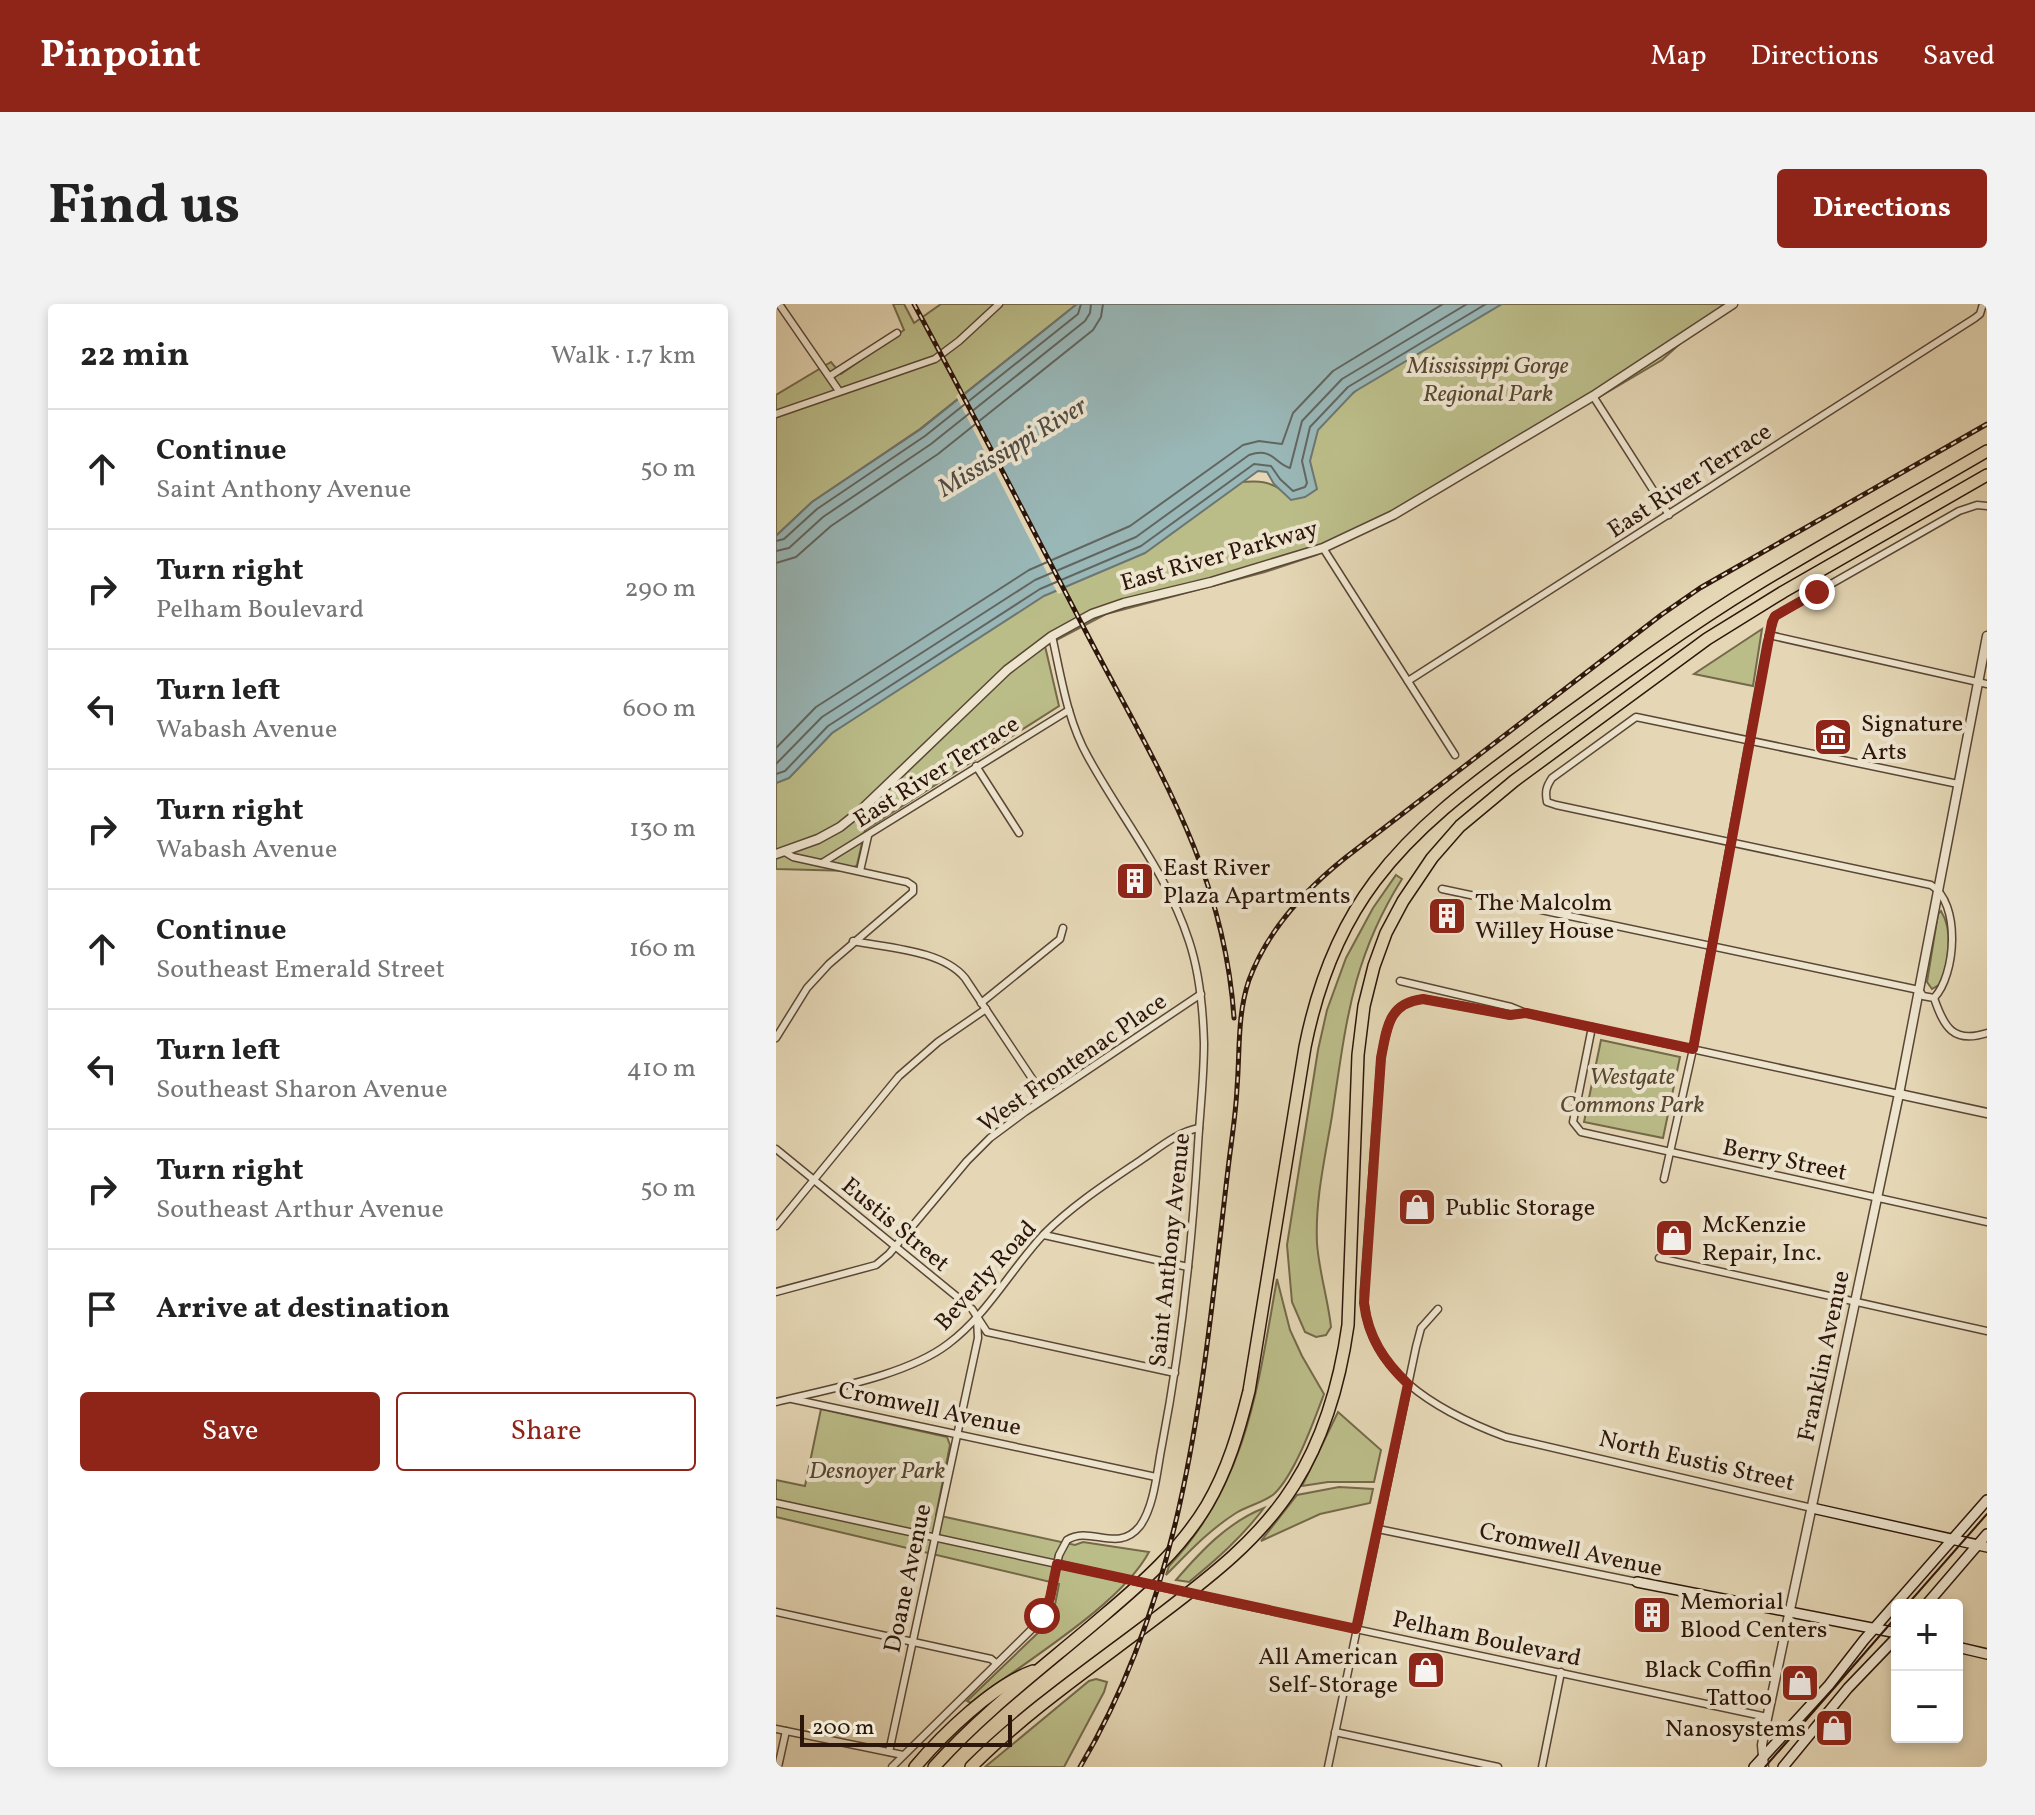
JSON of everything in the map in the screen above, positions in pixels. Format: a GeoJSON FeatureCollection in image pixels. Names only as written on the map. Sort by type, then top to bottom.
{"type":"FeatureCollection","features":[{"type":"Feature","properties":{"kind":"highway"},"geometry":{"type":"LineString","coordinates":[[934,1767],[959,1740],[1165,1560],[1199,1517],[1224,1471],[1249,1391],[1313,1010],[1337,944],[1381,872],[1458,795],[1661,646],[1755,585],[1987,451]]}},
{"type":"Feature","properties":{"kind":"highway"},"geometry":{"type":"LineString","coordinates":[[971,1767],[1019,1723],[1218,1571],[1255,1535],[1292,1488],[1310,1456],[1340,1377],[1350,1299],[1358,1072],[1364,1006],[1376,958],[1389,926],[1432,858],[1460,826],[1506,787],[1707,639],[1987,475]]}},
{"type":"Feature","properties":{"kind":"highway"},"geometry":{"type":"LineString","coordinates":[[915,1767],[977,1707],[1020,1676],[1041,1669]]}},
{"type":"Feature","properties":{"kind":"main road"},"geometry":{"type":"LineString","coordinates":[[1754,1767],[1763,1763],[1890,1610],[1987,1500]]}},
{"type":"Feature","properties":{"kind":"main road","name":"North Eustis Street"},"geometry":{"type":"LineString","coordinates":[[1812,1508],[1982,1546]]}},
{"type":"Feature","properties":{"kind":"main road"},"geometry":{"type":"LineString","coordinates":[[1931,1599],[1982,1546],[1987,1534]]}},
{"type":"Feature","properties":{"kind":"main road","name":"Cromwell Avenue"},"geometry":{"type":"LineString","coordinates":[[1637,1582],[1891,1633]]}},
{"type":"Feature","properties":{"kind":"main road"},"geometry":{"type":"LineString","coordinates":[[1783,1767],[1832,1706],[1891,1642]]}},
{"type":"Feature","properties":{"kind":"main road"},"geometry":{"type":"LineString","coordinates":[[1963,1648],[1987,1654]]}},
{"type":"Feature","properties":{"kind":"street"},"geometry":{"type":"LineString","coordinates":[[779,304],[839,391]]}},
{"type":"Feature","properties":{"kind":"street"},"geometry":{"type":"LineString","coordinates":[[776,414],[921,366],[959,341],[999,304]]}},
{"type":"Feature","properties":{"kind":"street","name":"East River Parkway"},"geometry":{"type":"LineString","coordinates":[[780,853],[818,839],[850,819],[1007,670],[1052,636],[1092,614],[1124,603],[1211,582],[1323,548],[1393,515],[1593,396],[1733,304]]}},
{"type":"Feature","properties":{"kind":"street","name":"East River Terrace"},"geometry":{"type":"LineString","coordinates":[[1408,681],[1975,318],[1983,304]]}},
{"type":"Feature","properties":{"kind":"street"},"geometry":{"type":"LineString","coordinates":[[830,376],[897,333]]}},
{"type":"Feature","properties":{"kind":"street"},"geometry":{"type":"LineString","coordinates":[[1593,396],[1669,515]]}},
{"type":"Feature","properties":{"kind":"street"},"geometry":{"type":"LineString","coordinates":[[1664,1179],[1693,1049],[1775,616],[1959,511],[1977,505],[1987,506]]}},
{"type":"Feature","properties":{"kind":"street"},"geometry":{"type":"LineString","coordinates":[[1323,548],[1455,755]]}},
{"type":"Feature","properties":{"kind":"street"},"geometry":{"type":"LineString","coordinates":[[1769,635],[1987,684]]}},
{"type":"Feature","properties":{"kind":"street","name":"Saint Anthony Avenue"},"geometry":{"type":"LineString","coordinates":[[892,1767],[1036,1625],[1050,1598],[1065,1542],[1073,1536],[1110,1540],[1133,1532],[1147,1512],[1175,1373],[1188,1267],[1199,1128],[1204,1045],[1201,994],[1194,956],[1172,898],[1156,866],[1087,756],[1069,710],[1052,636]]}},
{"type":"Feature","properties":{"kind":"street","name":"Franklin Avenue"},"geometry":{"type":"LineString","coordinates":[[1763,1763],[1767,1717],[1899,1094],[1987,636]]}},
{"type":"Feature","properties":{"kind":"street","name":"East River Terrace"},"geometry":{"type":"LineString","coordinates":[[822,863],[1069,710]]}},
{"type":"Feature","properties":{"kind":"street"},"geometry":{"type":"LineString","coordinates":[[1934,998],[1946,982],[1952,953],[1947,911],[1938,889],[1931,885],[1547,802],[1547,786],[1552,778],[1636,717],[1958,784]]}},
{"type":"Feature","properties":{"kind":"street"},"geometry":{"type":"LineString","coordinates":[[976,766],[1019,833]]}},
{"type":"Feature","properties":{"kind":"street"},"geometry":{"type":"LineString","coordinates":[[860,871],[868,835]]}},
{"type":"Feature","properties":{"kind":"street"},"geometry":{"type":"LineString","coordinates":[[776,1038],[807,988],[853,941],[913,892],[913,886],[780,853]]}},
{"type":"Feature","properties":{"kind":"street"},"geometry":{"type":"LineString","coordinates":[[1442,889],[1919,990],[1923,996],[1934,998]]}},
{"type":"Feature","properties":{"kind":"street"},"geometry":{"type":"LineString","coordinates":[[776,1226],[899,1076],[1060,939],[1063,928]]}},
{"type":"Feature","properties":{"kind":"street"},"geometry":{"type":"LineString","coordinates":[[853,941],[942,960],[959,971],[1045,1098]]}},
{"type":"Feature","properties":{"kind":"street"},"geometry":{"type":"LineString","coordinates":[[1400,981],[1526,1013],[1987,1113]]}},
{"type":"Feature","properties":{"kind":"street","name":"West Frontenac Place"},"geometry":{"type":"LineString","coordinates":[[776,1292],[876,1265],[973,1155],[1006,1125],[1201,994]]}},
{"type":"Feature","properties":{"kind":"street"},"geometry":{"type":"LineString","coordinates":[[1934,998],[1938,1012],[1950,1031],[1965,1036],[1987,1033]]}},
{"type":"Feature","properties":{"kind":"street","name":"North Eustis Street"},"geometry":{"type":"LineString","coordinates":[[1526,1013],[1510,1015],[1423,999],[1410,1000],[1399,1006],[1386,1030],[1381,1058],[1364,1303],[1376,1346],[1408,1384],[1468,1422],[1527,1443],[1812,1508]]}},
{"type":"Feature","properties":{"kind":"street","name":"Berry Street"},"geometry":{"type":"LineString","coordinates":[[1592,1027],[1573,1122],[1581,1132],[1987,1222]]}},
{"type":"Feature","properties":{"kind":"street","name":"Beverly Road"},"geometry":{"type":"LineString","coordinates":[[776,1402],[905,1367],[949,1344],[977,1318],[1044,1235],[1102,1185],[1181,1133],[1199,1128]]}},
{"type":"Feature","properties":{"kind":"street","name":"Eustis Street"},"geometry":{"type":"LineString","coordinates":[[776,1149],[972,1309],[987,1332],[1175,1373]]}},
{"type":"Feature","properties":{"kind":"street"},"geometry":{"type":"LineString","coordinates":[[1044,1235],[1188,1267]]}},
{"type":"Feature","properties":{"kind":"street"},"geometry":{"type":"LineString","coordinates":[[1659,1258],[1987,1331]]}},
{"type":"Feature","properties":{"kind":"street"},"geometry":{"type":"LineString","coordinates":[[1328,1767],[1421,1328],[1438,1309]]}},
{"type":"Feature","properties":{"kind":"street","name":"Doane Avenue"},"geometry":{"type":"LineString","coordinates":[[889,1752],[978,1338],[977,1318]]}},
{"type":"Feature","properties":{"kind":"street","name":"Cromwell Avenue"},"geometry":{"type":"LineString","coordinates":[[790,1399],[1156,1477]]}},
{"type":"Feature","properties":{"kind":"street","name":"Pelham Boulevard"},"geometry":{"type":"LineString","coordinates":[[776,1503],[1767,1717]]}},
{"type":"Feature","properties":{"kind":"street","name":"Cromwell Avenue"},"geometry":{"type":"LineString","coordinates":[[1379,1526],[1637,1582]]}},
{"type":"Feature","properties":{"kind":"street"},"geometry":{"type":"LineString","coordinates":[[776,1612],[991,1659],[996,1663]]}},
{"type":"Feature","properties":{"kind":"street"},"geometry":{"type":"LineString","coordinates":[[1542,1767],[1561,1672]]}},
{"type":"Feature","properties":{"kind":"street"},"geometry":{"type":"LineString","coordinates":[[776,1729],[903,1755]]}},
{"type":"Feature","properties":{"kind":"street"},"geometry":{"type":"LineString","coordinates":[[778,1767],[786,1731]]}},
{"type":"Feature","properties":{"kind":"street"},"geometry":{"type":"LineString","coordinates":[[1335,1732],[1498,1767]]}},
{"type":"Feature","properties":{"kind":"green space"},"geometry":{"type":"Polygon","coordinates":[[[893,304],[904,304],[914,323],[941,304],[1077,304],[920,429],[812,502],[776,536],[776,395],[831,362],[841,374],[904,330],[893,304]]]}},
{"type":"Feature","properties":{"kind":"green space","name":"Mississippi Gorge Regional Park"},"geometry":{"type":"Polygon","coordinates":[[[1478,304],[1724,304],[1662,360],[1387,522],[1316,555],[1265,572],[1106,614],[1045,646],[1059,706],[865,830],[857,865],[851,871],[776,869],[776,783],[789,778],[832,733],[1039,594],[1234,483],[1263,482],[1289,495],[1316,424],[1413,343],[1478,304]]]}},
{"type":"Feature","properties":{"kind":"green space"},"geometry":{"type":"Polygon","coordinates":[[[1762,629],[1753,686],[1694,674],[1762,629]]]}},
{"type":"Feature","properties":{"kind":"green space"},"geometry":{"type":"Polygon","coordinates":[[[1396,875],[1402,879],[1372,937],[1347,1022],[1321,1179],[1317,1227],[1318,1254],[1331,1327],[1326,1335],[1316,1337],[1305,1332],[1292,1302],[1287,1245],[1318,1050],[1327,1010],[1346,958],[1373,908],[1396,875]]]}},
{"type":"Feature","properties":{"kind":"green space"},"geometry":{"type":"Polygon","coordinates":[[[1941,911],[1949,937],[1948,956],[1942,983],[1932,989],[1927,982],[1941,911]]]}},
{"type":"Feature","properties":{"kind":"green space","name":"Westgate Commons Park"},"geometry":{"type":"Polygon","coordinates":[[[1601,1040],[1680,1057],[1663,1138],[1584,1122],[1601,1040]]]}},
{"type":"Feature","properties":{"kind":"green space"},"geometry":{"type":"Polygon","coordinates":[[[1277,1279],[1290,1330],[1324,1394],[1320,1405],[1296,1461],[1274,1494],[1226,1520],[1166,1575],[1169,1566],[1195,1535],[1216,1502],[1232,1467],[1255,1395],[1277,1279]]]}},
{"type":"Feature","properties":{"kind":"green space","name":"Desnoyer Park"},"geometry":{"type":"Polygon","coordinates":[[[821,1409],[947,1437],[950,1445],[936,1515],[1075,1545],[1083,1542],[1149,1552],[1116,1593],[1093,1613],[971,1703],[967,1701],[1043,1628],[1054,1610],[1059,1584],[776,1517],[776,1480],[805,1486],[821,1409]]]}},
{"type":"Feature","properties":{"kind":"green space"},"geometry":{"type":"Polygon","coordinates":[[[1338,1412],[1381,1450],[1374,1482],[1328,1482],[1302,1486],[1338,1412]]]}},
{"type":"Feature","properties":{"kind":"green space"},"geometry":{"type":"Polygon","coordinates":[[[1339,1487],[1373,1489],[1370,1503],[1320,1514],[1261,1541],[1297,1495],[1339,1487]]]}},
{"type":"Feature","properties":{"kind":"green space"},"geometry":{"type":"Polygon","coordinates":[[[1264,1508],[1229,1547],[1189,1582],[1176,1580],[1227,1529],[1264,1508]]]}},
{"type":"Feature","properties":{"kind":"green space"},"geometry":{"type":"Polygon","coordinates":[[[1089,1681],[1107,1682],[1104,1692],[1064,1767],[985,1767],[1089,1681]]]}},
{"type":"Feature","properties":{"kind":"water","name":"Mississippi River"},"geometry":{"type":"Polygon","coordinates":[[[1077,304],[1502,304],[1354,392],[1318,430],[1310,461],[1317,489],[1305,497],[1291,500],[1274,484],[1267,472],[1258,471],[1145,553],[1044,596],[832,733],[789,778],[776,783],[776,536],[812,502],[921,429],[1077,304]]]}},
{"type":"Feature","properties":{"kind":"pier"},"geometry":{"type":"Polygon","coordinates":[[[963,390],[1067,591],[1058,594],[956,396],[963,390]]]}},
{"type":"Feature","properties":{"kind":"tram line"},"geometry":{"type":"LineString","coordinates":[[1912,1599],[1987,1514]]}},
{"type":"Feature","properties":{"kind":"tram line"},"geometry":{"type":"LineString","coordinates":[[1765,1767],[1891,1623]]}},
{"type":"Feature","properties":{"kind":"railway"},"geometry":{"type":"LineString","coordinates":[[914,304],[1160,771],[1181,817],[1216,913],[1228,964],[1234,1018]]}},
{"type":"Feature","properties":{"kind":"railway"},"geometry":{"type":"LineString","coordinates":[[1080,1767],[1117,1697],[1146,1624],[1169,1549],[1186,1473],[1211,1317],[1235,1115],[1242,1007],[1249,980],[1277,928],[1302,898],[1345,858],[1661,615],[1700,588],[1987,424]]}},
{"type":"Feature","properties":{"kind":"place","name":"Signature Arts"},"geometry":{"type":"Point","coordinates":[1833,737]}},
{"type":"Feature","properties":{"kind":"place","name":"East River Plaza Apartments"},"geometry":{"type":"Point","coordinates":[1135,881]}},
{"type":"Feature","properties":{"kind":"place","name":"The Malcolm Willey House"},"geometry":{"type":"Point","coordinates":[1447,916]}},
{"type":"Feature","properties":{"kind":"place","name":"Public Storage"},"geometry":{"type":"Point","coordinates":[1417,1207]}},
{"type":"Feature","properties":{"kind":"place","name":"McKenzie Repair, Inc."},"geometry":{"type":"Point","coordinates":[1674,1238]}},
{"type":"Feature","properties":{"kind":"place","name":"Memorial Blood Centers"},"geometry":{"type":"Point","coordinates":[1652,1615]}},
{"type":"Feature","properties":{"kind":"place","name":"All American Self-Storage"},"geometry":{"type":"Point","coordinates":[1426,1670]}},
{"type":"Feature","properties":{"kind":"place","name":"Black Coffin Tattoo"},"geometry":{"type":"Point","coordinates":[1800,1683]}},
{"type":"Feature","properties":{"kind":"place","name":"Nanosystems"},"geometry":{"type":"Point","coordinates":[1834,1728]}},
{"type":"Feature","properties":{"kind":"route"},"geometry":{"type":"LineString","coordinates":[[1042,1616],[1055,1581],[1057,1564],[1356,1629],[1408,1384],[1376,1346],[1364,1303],[1381,1058],[1386,1030],[1393,1014],[1410,1000],[1423,999],[1510,1015],[1526,1013],[1693,1049],[1772,622],[1775,616],[1817,592]]}}]}
